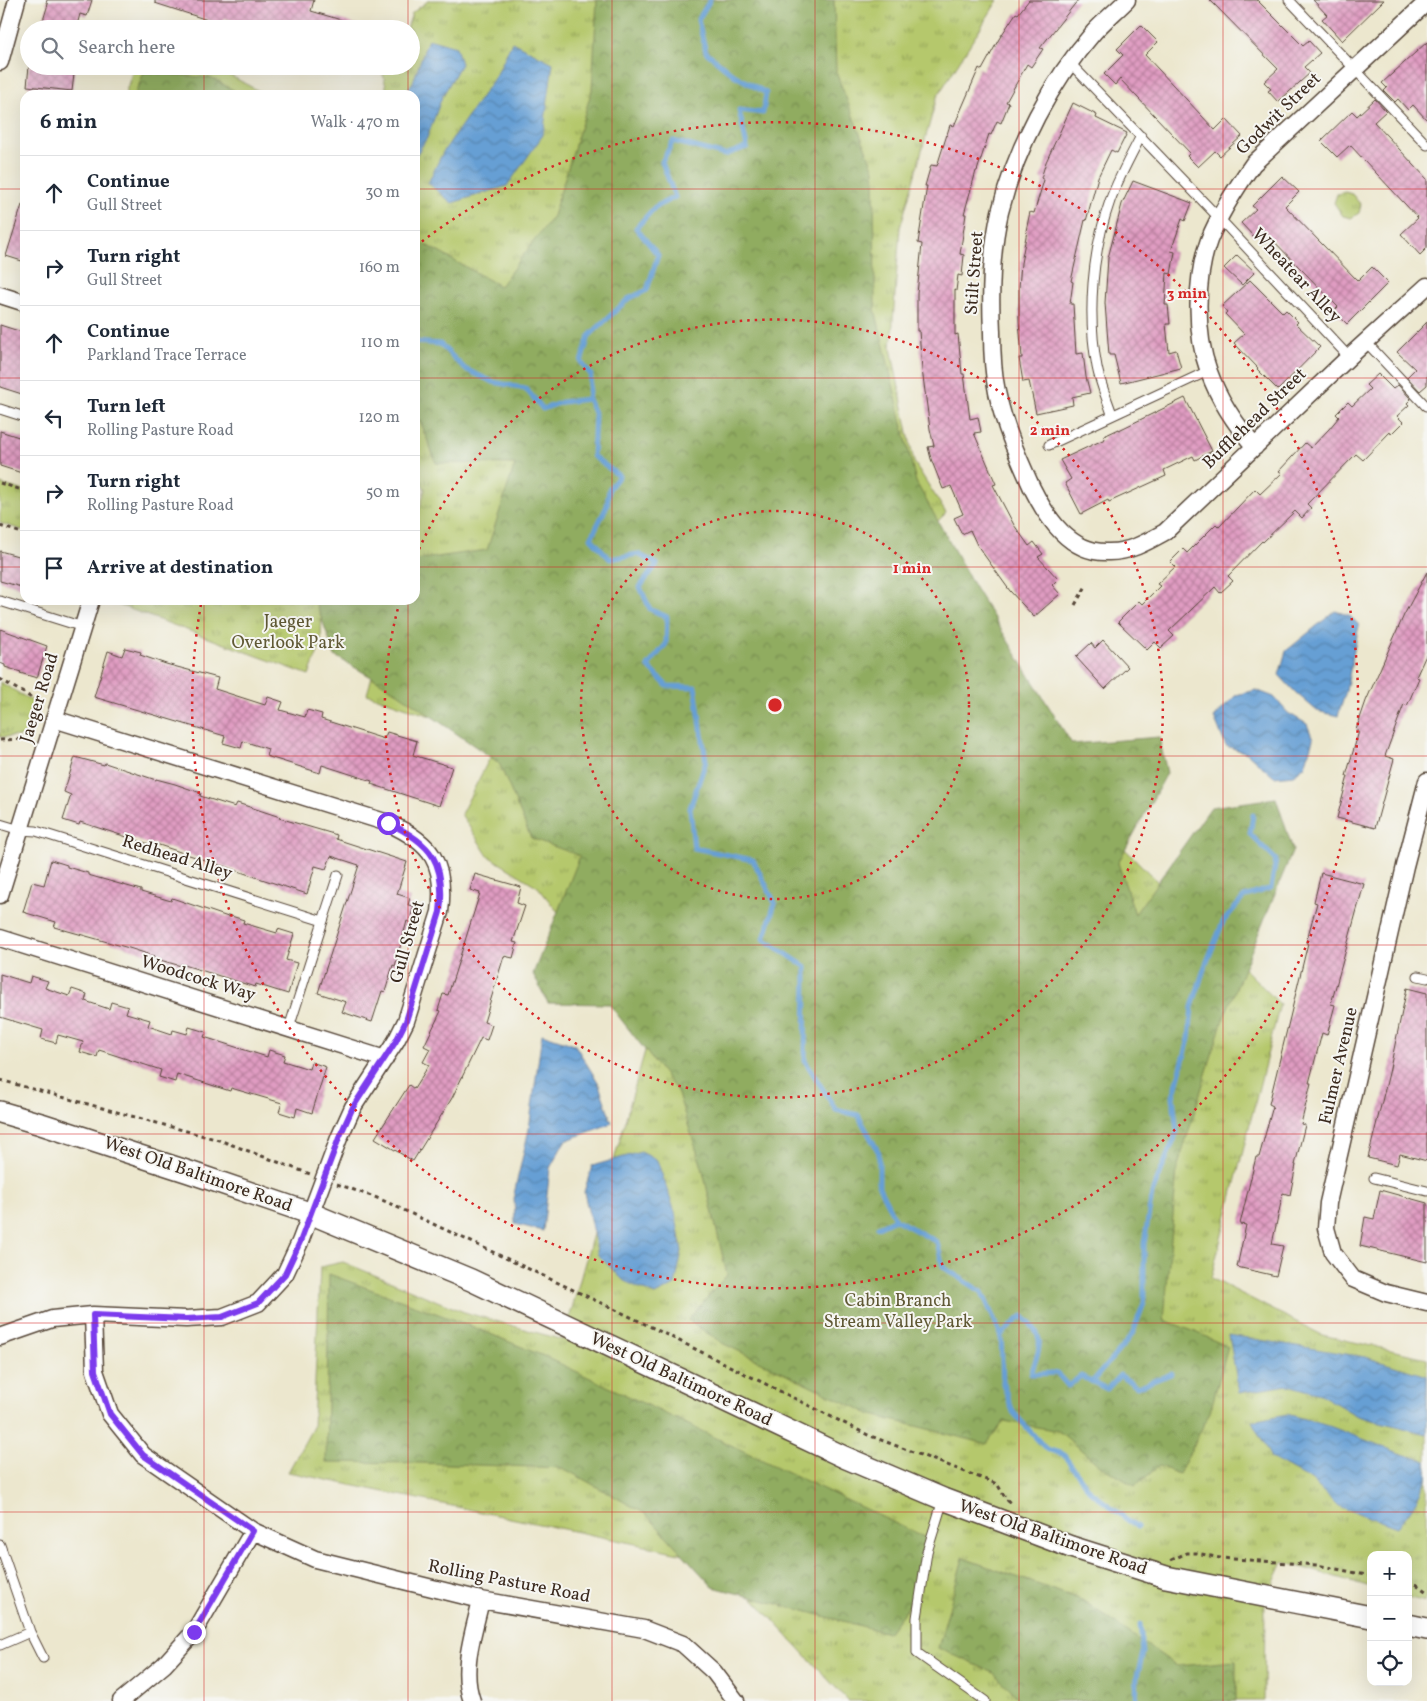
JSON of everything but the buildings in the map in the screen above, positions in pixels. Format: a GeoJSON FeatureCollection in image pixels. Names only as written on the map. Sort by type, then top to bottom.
{"type":"FeatureCollection","features":[{"type":"Feature","properties":{"kind":"street"},"geometry":{"type":"LineString","coordinates":[[0,62],[17,0]]}},
{"type":"Feature","properties":{"kind":"street","name":"Stilt Street"},"geometry":{"type":"LineString","coordinates":[[1096,551],[1079,546],[1067,538],[1044,511],[1023,468],[1007,428],[997,392],[993,357],[990,290],[993,248],[1000,212],[1011,175],[1041,108],[1070,63],[1094,32],[1127,0]]}},
{"type":"Feature","properties":{"kind":"street","name":"Godwit Street"},"geometry":{"type":"LineString","coordinates":[[1255,447],[1229,414],[1208,371],[1201,339],[1198,305],[1200,273],[1209,241],[1233,193],[1253,164],[1427,2]]}},
{"type":"Feature","properties":{"kind":"street","name":"Bufflehead Street"},"geometry":{"type":"LineString","coordinates":[[1096,551],[1109,552],[1136,548],[1165,532],[1349,357],[1427,286]]}},
{"type":"Feature","properties":{"kind":"street"},"geometry":{"type":"LineString","coordinates":[[0,295],[20,301]]}},
{"type":"Feature","properties":{"kind":"street","name":"Jaeger Road"},"geometry":{"type":"LineString","coordinates":[[0,895],[90,605]]}},
{"type":"Feature","properties":{"kind":"street","name":"Gull Street"},"geometry":{"type":"LineString","coordinates":[[0,1337],[52,1319],[93,1315],[186,1319],[222,1317],[258,1303],[285,1274],[312,1214],[339,1138],[353,1107],[385,1059],[406,1021],[440,912],[442,893],[440,876],[435,860],[426,847],[403,830],[388,823],[54,719]]}},
{"type":"Feature","properties":{"kind":"street","name":"Fulmer Avenue"},"geometry":{"type":"LineString","coordinates":[[1427,780],[1405,866],[1330,1193],[1326,1228],[1333,1253],[1353,1279],[1386,1293],[1427,1303]]}},
{"type":"Feature","properties":{"kind":"street","name":"Woodcock Way"},"geometry":{"type":"LineString","coordinates":[[0,938],[385,1059]]}},
{"type":"Feature","properties":{"kind":"street","name":"West Old Baltimore Road"},"geometry":{"type":"LineString","coordinates":[[0,1112],[189,1172],[312,1214],[472,1280],[835,1452],[943,1499],[1071,1547],[1166,1577],[1367,1616]]}},
{"type":"Feature","properties":{"kind":"street","name":"Rolling Pasture Road"},"geometry":{"type":"LineString","coordinates":[[93,1315],[95,1371],[110,1414],[143,1455],[253,1531],[315,1559],[481,1600],[644,1629],[683,1644],[714,1672],[736,1701]]}},
{"type":"Feature","properties":{"kind":"street"},"geometry":{"type":"LineString","coordinates":[[121,1701],[164,1665],[194,1632],[253,1531]]}},
{"type":"Feature","properties":{"kind":"street"},"geometry":{"type":"LineString","coordinates":[[472,1701],[468,1691],[467,1664],[481,1600]]}},
{"type":"Feature","properties":{"kind":"street"},"geometry":{"type":"LineString","coordinates":[[1412,1626],[1427,1629]]}},
{"type":"Feature","properties":{"kind":"lane"},"geometry":{"type":"LineString","coordinates":[[1289,0],[1427,144]]}},
{"type":"Feature","properties":{"kind":"lane","name":"Wheatear Alley"},"geometry":{"type":"LineString","coordinates":[[1070,63],[1349,357]]}},
{"type":"Feature","properties":{"kind":"lane"},"geometry":{"type":"LineString","coordinates":[[1112,414],[1097,368],[1092,297],[1094,268],[1100,235],[1110,201],[1141,136]]}},
{"type":"Feature","properties":{"kind":"lane"},"geometry":{"type":"LineString","coordinates":[[1366,342],[1426,406]]}},
{"type":"Feature","properties":{"kind":"lane"},"geometry":{"type":"LineString","coordinates":[[1049,444],[1208,371]]}},
{"type":"Feature","properties":{"kind":"lane"},"geometry":{"type":"LineString","coordinates":[[0,409],[20,415]]}},
{"type":"Feature","properties":{"kind":"lane"},"geometry":{"type":"LineString","coordinates":[[0,600],[83,627]]}},
{"type":"Feature","properties":{"kind":"lane","name":"Redhead Alley"},"geometry":{"type":"LineString","coordinates":[[0,824],[20,830],[36,831],[323,921]]}},
{"type":"Feature","properties":{"kind":"lane"},"geometry":{"type":"LineString","coordinates":[[289,1028],[338,875]]}},
{"type":"Feature","properties":{"kind":"lane"},"geometry":{"type":"LineString","coordinates":[[1374,1178],[1427,1191]]}},
{"type":"Feature","properties":{"kind":"lane"},"geometry":{"type":"LineString","coordinates":[[943,1499],[927,1552],[917,1618],[917,1653],[985,1701]]}},
{"type":"Feature","properties":{"kind":"lane"},"geometry":{"type":"LineString","coordinates":[[0,1545],[30,1632],[43,1658]]}},
{"type":"Feature","properties":{"kind":"lane"},"geometry":{"type":"LineString","coordinates":[[0,1645],[30,1632]]}},
{"type":"Feature","properties":{"kind":"path"},"geometry":{"type":"LineString","coordinates":[[0,483],[20,489]]}},
{"type":"Feature","properties":{"kind":"path"},"geometry":{"type":"LineString","coordinates":[[0,526],[20,532]]}},
{"type":"Feature","properties":{"kind":"path"},"geometry":{"type":"LineString","coordinates":[[1075,605],[1086,586]]}},
{"type":"Feature","properties":{"kind":"path"},"geometry":{"type":"LineString","coordinates":[[0,679],[42,704]]}},
{"type":"Feature","properties":{"kind":"path"},"geometry":{"type":"LineString","coordinates":[[0,740],[31,739]]}},
{"type":"Feature","properties":{"kind":"path"},"geometry":{"type":"LineString","coordinates":[[0,1080],[219,1140],[315,1176]]}},
{"type":"Feature","properties":{"kind":"path"},"geometry":{"type":"LineString","coordinates":[[334,1183],[380,1199],[635,1319],[868,1435],[996,1484],[1003,1491],[1007,1501],[1016,1507]]}},
{"type":"Feature","properties":{"kind":"path"},"geometry":{"type":"LineString","coordinates":[[1171,1560],[1188,1553],[1198,1553],[1220,1558],[1317,1565],[1367,1575]]}},
{"type":"Feature","properties":{"kind":"path"},"geometry":{"type":"LineString","coordinates":[[1412,1584],[1416,1584],[1427,1592]]}},
{"type":"Feature","properties":{"kind":"green space","name":"Cabin Branch Stream Valley Park"},"geometry":{"type":"Polygon","coordinates":[[[429,0],[998,0],[937,97],[900,228],[891,348],[914,462],[946,513],[876,583],[1048,772],[1280,1004],[1211,1278],[1322,1335],[1427,1358],[1427,1595],[1425,1602],[1412,1598],[1412,1551],[1367,1551],[1367,1586],[1283,1562],[1265,1602],[1264,1701],[848,1701],[737,1581],[684,1554],[288,1472],[313,1427],[320,1267],[343,1262],[464,1312],[563,1340],[671,959],[573,931],[538,887],[488,856],[461,814],[499,740],[367,694],[393,605],[420,605],[420,508],[425,489],[420,481],[420,90],[387,90],[383,75],[420,75],[420,20],[410,20],[412,13],[429,0]]]}},
{"type":"Feature","properties":{"kind":"green space","name":"Cabin Branch Stream Valley Park"},"geometry":{"type":"Polygon","coordinates":[[[597,0],[834,0],[836,72],[874,170],[875,309],[916,482],[974,586],[1072,744],[1159,737],[1167,773],[1118,863],[1135,914],[1211,807],[1276,798],[1293,850],[1222,1022],[1177,1169],[1164,1320],[1228,1347],[1210,1412],[1179,1474],[1159,1466],[1135,1486],[1100,1466],[1059,1431],[1004,1421],[987,1444],[872,1415],[722,1343],[688,1320],[727,1275],[702,1167],[677,1091],[609,1004],[548,1003],[533,974],[580,856],[531,838],[499,763],[392,689],[335,656],[317,605],[420,605],[420,559],[487,550],[515,464],[436,463],[420,422],[420,242],[500,286],[553,216],[592,90],[597,0]]]}},
{"type":"Feature","properties":{"kind":"green space"},"geometry":{"type":"Polygon","coordinates":[[[131,75],[229,75],[257,90],[127,90],[131,75]]]}},
{"type":"Feature","properties":{"kind":"green space"},"geometry":{"type":"Polygon","coordinates":[[[143,75],[178,75],[212,78],[233,90],[137,90],[143,75]]]}},
{"type":"Feature","properties":{"kind":"green space"},"geometry":{"type":"Polygon","coordinates":[[[1345,192],[1352,194],[1361,205],[1359,213],[1351,218],[1343,216],[1334,203],[1337,194],[1345,192]]]}},
{"type":"Feature","properties":{"kind":"green space"},"geometry":{"type":"Polygon","coordinates":[[[0,484],[20,490],[20,529],[0,523],[0,484]]]}},
{"type":"Feature","properties":{"kind":"green space","name":"Jaeger Overlook Park"},"geometry":{"type":"Polygon","coordinates":[[[119,605],[322,605],[321,644],[309,675],[119,605]]]}},
{"type":"Feature","properties":{"kind":"green space"},"geometry":{"type":"Polygon","coordinates":[[[0,682],[39,705],[29,736],[0,737],[0,682]]]}},
{"type":"Feature","properties":{"kind":"green space"},"geometry":{"type":"Polygon","coordinates":[[[329,1274],[471,1326],[546,1357],[926,1538],[916,1596],[888,1633],[713,1587],[646,1514],[563,1468],[326,1462],[329,1274]]]}},
{"type":"Feature","properties":{"kind":"green space"},"geometry":{"type":"Polygon","coordinates":[[[963,1558],[1082,1600],[1177,1666],[1236,1661],[1236,1701],[1021,1701],[994,1673],[938,1648],[963,1558]]]}},
{"type":"Feature","properties":{"kind":"water"},"geometry":{"type":"Polygon","coordinates":[[[428,39],[456,47],[461,64],[442,97],[427,138],[420,149],[420,90],[407,90],[415,75],[420,75],[420,62],[428,39]]]}},
{"type":"Feature","properties":{"kind":"water"},"geometry":{"type":"Polygon","coordinates":[[[512,42],[553,63],[543,135],[507,186],[452,203],[428,183],[443,152],[497,74],[512,42]]]}},
{"type":"Feature","properties":{"kind":"water"},"geometry":{"type":"Polygon","coordinates":[[[1335,611],[1349,615],[1359,625],[1346,691],[1338,716],[1317,711],[1279,675],[1286,651],[1335,611]]]}},
{"type":"Feature","properties":{"kind":"water"},"geometry":{"type":"Polygon","coordinates":[[[1256,690],[1274,697],[1288,713],[1307,724],[1313,739],[1305,766],[1294,775],[1274,777],[1247,753],[1226,746],[1214,718],[1236,695],[1256,690]]]}},
{"type":"Feature","properties":{"kind":"water"},"geometry":{"type":"Polygon","coordinates":[[[542,1034],[575,1045],[598,1082],[612,1123],[565,1141],[550,1168],[543,1231],[515,1224],[514,1194],[529,1129],[542,1034]]]}},
{"type":"Feature","properties":{"kind":"water"},"geometry":{"type":"Polygon","coordinates":[[[641,1152],[657,1160],[675,1212],[682,1251],[675,1285],[655,1295],[624,1281],[598,1255],[584,1192],[592,1166],[641,1152]]]}},
{"type":"Feature","properties":{"kind":"water"},"geometry":{"type":"Polygon","coordinates":[[[1229,1335],[1365,1357],[1427,1376],[1427,1434],[1357,1416],[1320,1394],[1288,1385],[1239,1393],[1229,1335]]]}},
{"type":"Feature","properties":{"kind":"water"},"geometry":{"type":"Polygon","coordinates":[[[1287,1414],[1329,1426],[1402,1454],[1427,1461],[1427,1479],[1414,1505],[1397,1527],[1338,1506],[1311,1480],[1271,1458],[1252,1421],[1287,1414]]]}},
{"type":"Feature","properties":{"kind":"waterway"},"geometry":{"type":"LineString","coordinates":[[588,399],[591,375],[581,362],[589,336],[628,299],[647,290],[658,255],[636,228],[655,207],[675,197],[662,162],[673,141],[725,155],[747,147],[739,110],[763,113],[766,93],[734,75],[706,52],[698,20],[710,0]]}},
{"type":"Feature","properties":{"kind":"waterway"},"geometry":{"type":"LineString","coordinates":[[420,342],[440,344],[465,369],[493,382],[525,388],[543,409],[562,402],[588,399],[595,415],[593,456],[619,476],[609,489],[607,506],[591,538],[610,559],[638,554],[657,564],[640,587],[650,609],[667,617],[666,644],[648,666],[667,686],[695,687],[706,761],[690,808],[694,848],[753,860],[775,903],[764,939],[806,967],[805,1061],[836,1110],[858,1115],[879,1153],[879,1187],[895,1219],[937,1242],[943,1267],[982,1292],[1001,1335],[1003,1384],[1013,1412],[1046,1449],[1063,1454],[1091,1492],[1137,1527]]}},
{"type":"Feature","properties":{"kind":"waterway"},"geometry":{"type":"LineString","coordinates":[[1092,1382],[1132,1335],[1144,1303],[1144,1244],[1152,1193],[1177,1132],[1173,1097],[1189,1039],[1192,1007],[1204,969],[1223,922],[1244,897],[1271,888],[1276,860],[1250,834],[1253,815]]}},
{"type":"Feature","properties":{"kind":"waterway"},"geometry":{"type":"LineString","coordinates":[[878,1227],[895,1219]]}},
{"type":"Feature","properties":{"kind":"waterway"},"geometry":{"type":"LineString","coordinates":[[1001,1335],[1022,1316],[1035,1330],[1039,1342],[1039,1349],[1031,1374],[1057,1373],[1068,1386],[1081,1376],[1107,1389],[1120,1375],[1137,1387],[1171,1374]]}},
{"type":"Feature","properties":{"kind":"waterway"},"geometry":{"type":"LineString","coordinates":[[1136,1701],[1137,1676],[1143,1653],[1140,1624]]}},
{"type":"Feature","properties":{"kind":"route"},"geometry":{"type":"LineString","coordinates":[[194,1632],[253,1531],[143,1455],[110,1414],[95,1371],[93,1315],[186,1319],[222,1317],[258,1303],[285,1274],[300,1242],[325,1180],[339,1138],[353,1107],[396,1041],[406,1021],[440,912],[442,893],[440,876],[435,860],[426,847],[415,838],[388,823]]}}]}
